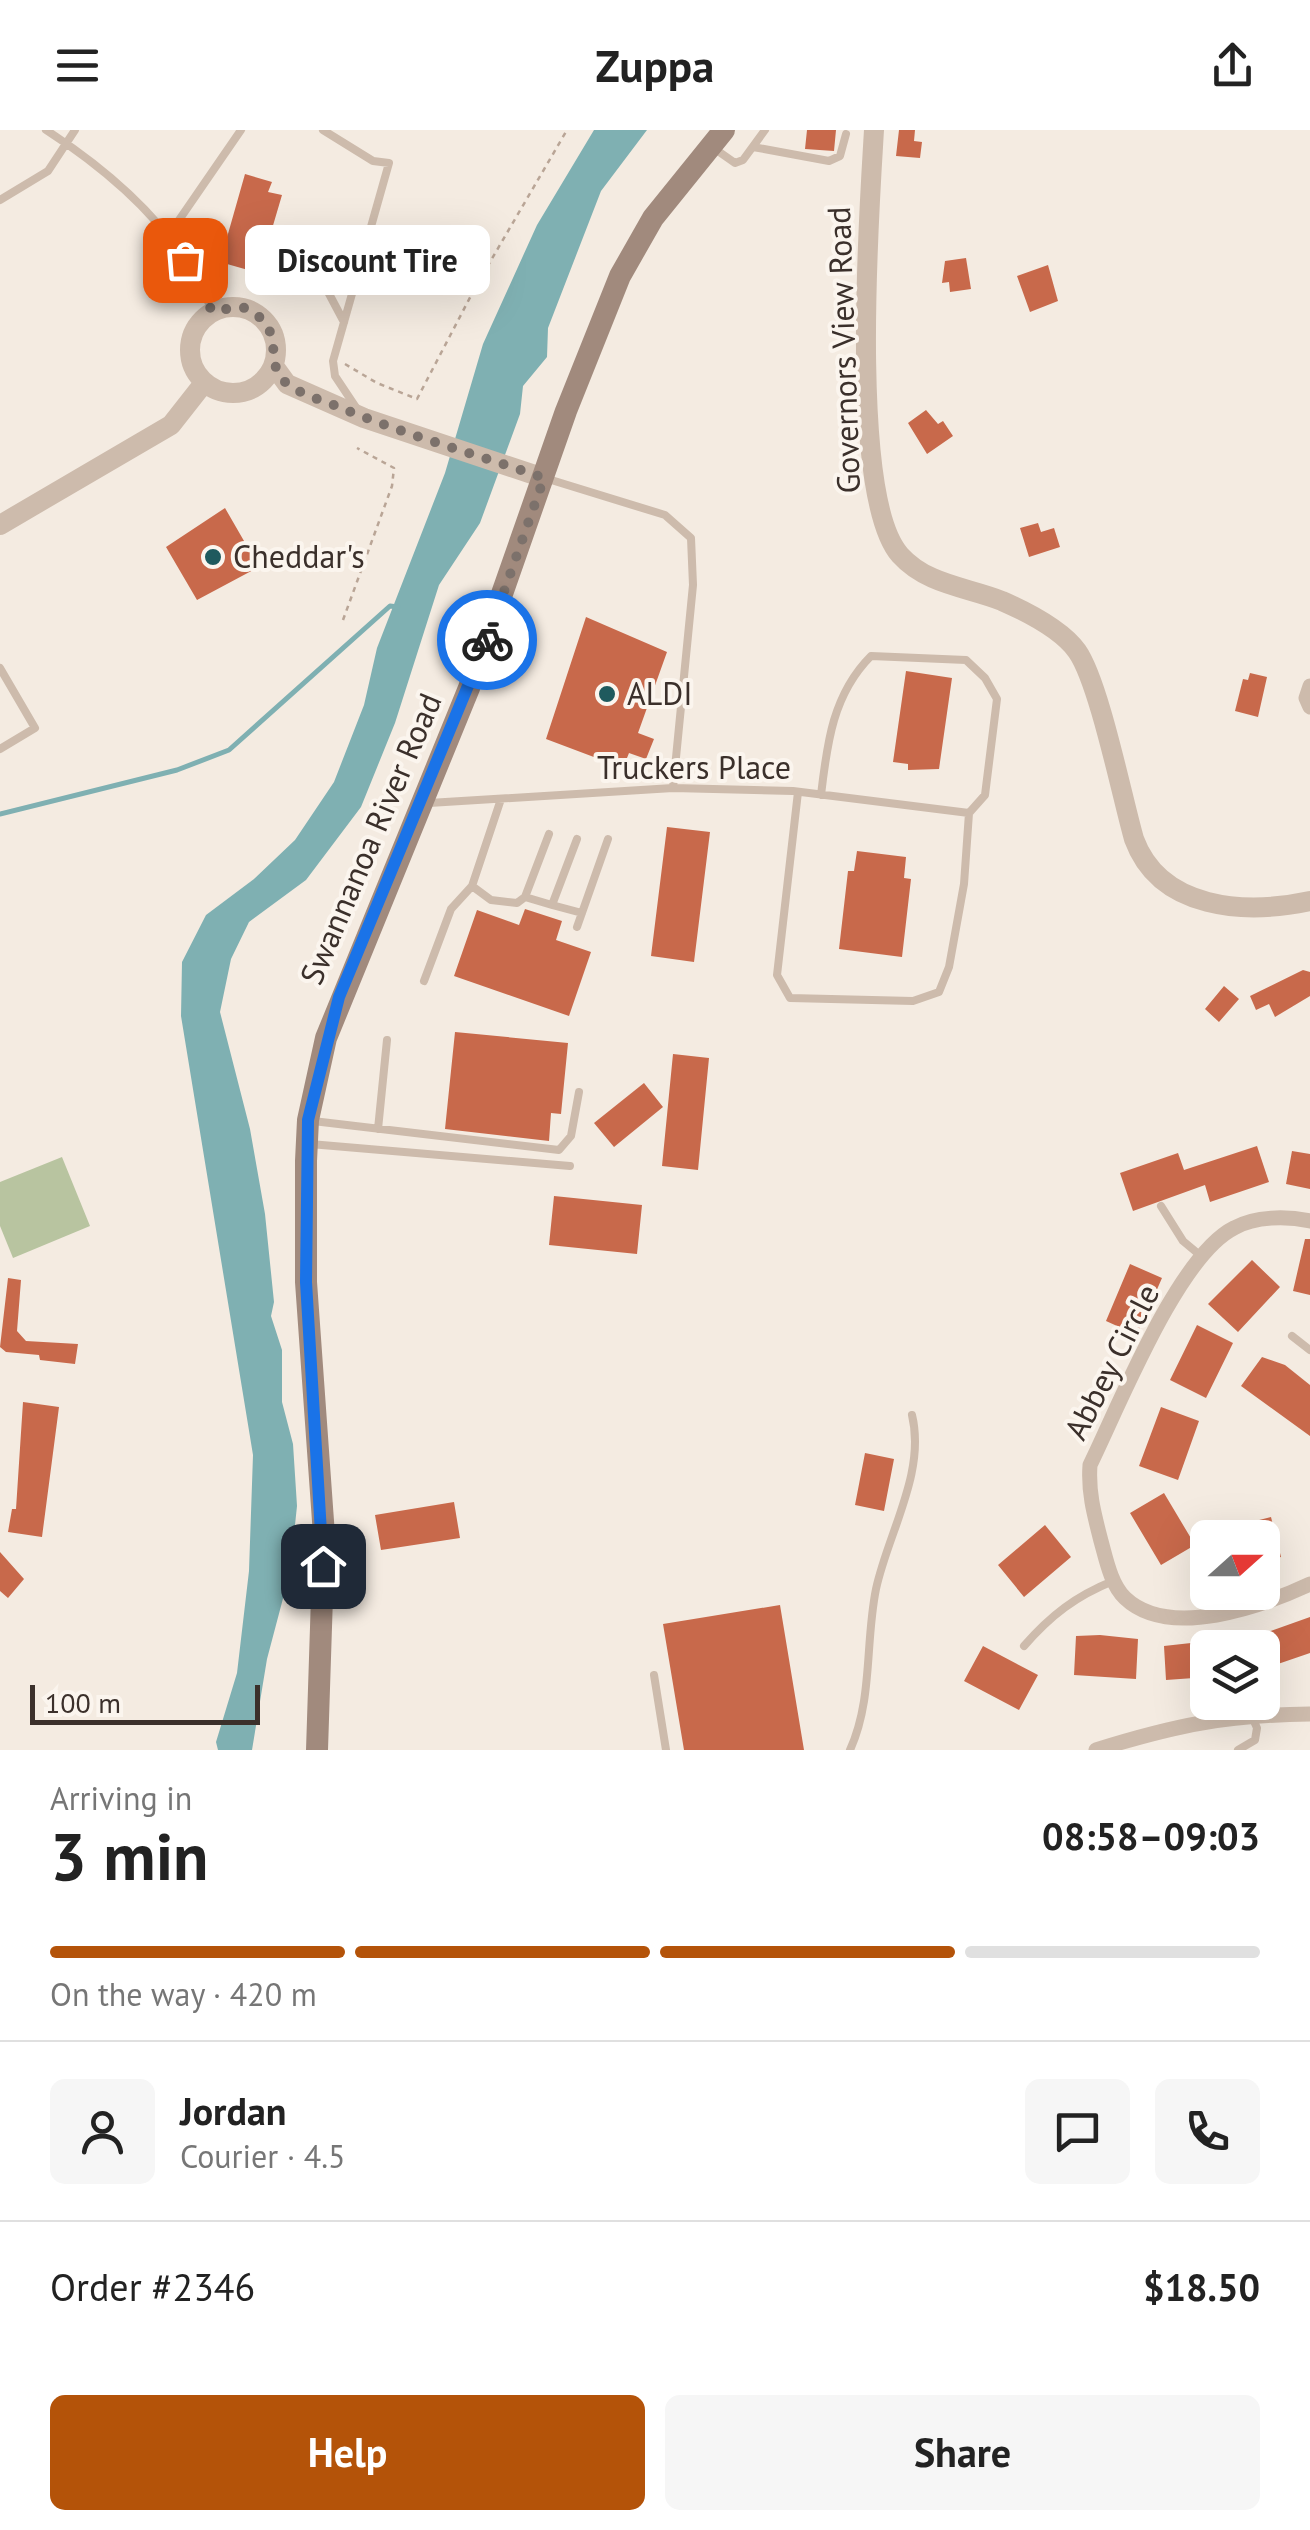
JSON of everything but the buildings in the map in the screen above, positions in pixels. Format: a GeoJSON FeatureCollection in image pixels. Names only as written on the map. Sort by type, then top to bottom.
{"type":"FeatureCollection","features":[{"type":"Feature","properties":{"kind":"main road","name":"Swannanoa River Road"},"geometry":{"type":"LineString","coordinates":[[316,1750],[324,1534],[306,1282],[308,1132],[339,997],[469,688],[590,344],[620,276],[653,218],[718,138]]}},
{"type":"Feature","properties":{"kind":"street","name":"Governors View Road"},"geometry":{"type":"LineString","coordinates":[[874,134],[866,230],[868,359],[875,492],[882,525],[900,555],[930,578],[1036,618],[1078,652],[1139,852],[1144,865],[1159,880],[1204,902],[1263,909],[1310,901]]}},
{"type":"Feature","properties":{"kind":"street"},"geometry":{"type":"LineString","coordinates":[[242,307],[267,322],[274,336],[274,366],[266,378],[244,392],[229,394],[204,383],[195,372],[189,345],[201,319],[212,311],[242,307]]}},
{"type":"Feature","properties":{"kind":"street"},"geometry":{"type":"LineString","coordinates":[[274,366],[287,384],[364,418],[544,478]]}},
{"type":"Feature","properties":{"kind":"street"},"geometry":{"type":"LineString","coordinates":[[0,525],[172,424],[204,383]]}},
{"type":"Feature","properties":{"kind":"street"},"geometry":{"type":"LineString","coordinates":[[1310,686],[1310,707]]}},
{"type":"Feature","properties":{"kind":"street","name":"Abbey Circle"},"geometry":{"type":"LineString","coordinates":[[1113,1580],[1088,1493],[1090,1464],[1171,1302],[1200,1256],[1236,1226],[1260,1220],[1310,1221]]}},
{"type":"Feature","properties":{"kind":"street"},"geometry":{"type":"LineString","coordinates":[[1113,1580],[1126,1599],[1164,1618],[1233,1612],[1310,1584]]}},
{"type":"Feature","properties":{"kind":"street"},"geometry":{"type":"LineString","coordinates":[[1280,1715],[1310,1714]]}},
{"type":"Feature","properties":{"kind":"street"},"geometry":{"type":"LineString","coordinates":[[1096,1750],[1180,1724],[1212,1720]]}},
{"type":"Feature","properties":{"kind":"lane"},"geometry":{"type":"LineString","coordinates":[[46,130],[86,156],[168,236],[202,284],[212,311]]}},
{"type":"Feature","properties":{"kind":"lane"},"geometry":{"type":"LineString","coordinates":[[0,200],[48,171],[75,130]]}},
{"type":"Feature","properties":{"kind":"lane"},"geometry":{"type":"LineString","coordinates":[[168,236],[242,130]]}},
{"type":"Feature","properties":{"kind":"lane"},"geometry":{"type":"LineString","coordinates":[[323,130],[373,161],[389,163],[334,361],[342,391],[364,418]]}},
{"type":"Feature","properties":{"kind":"lane"},"geometry":{"type":"LineString","coordinates":[[718,138],[735,163],[743,160],[765,130]]}},
{"type":"Feature","properties":{"kind":"lane"},"geometry":{"type":"LineString","coordinates":[[753,147],[829,161],[840,156],[846,132],[874,134]]}},
{"type":"Feature","properties":{"kind":"lane"},"geometry":{"type":"LineString","coordinates":[[313,282],[336,302],[344,322]]}},
{"type":"Feature","properties":{"kind":"lane"},"geometry":{"type":"LineString","coordinates":[[544,478],[664,515],[692,538],[693,584],[672,788]]}},
{"type":"Feature","properties":{"kind":"lane"},"geometry":{"type":"LineString","coordinates":[[798,792],[777,975],[790,998],[912,1001],[940,992],[964,884],[969,812],[985,795],[997,700],[986,678],[966,660],[871,656],[853,674],[829,728],[820,795]]}},
{"type":"Feature","properties":{"kind":"lane"},"geometry":{"type":"LineString","coordinates":[[0,668],[35,728],[0,749]]}},
{"type":"Feature","properties":{"kind":"lane","name":"Truckers Place"},"geometry":{"type":"LineString","coordinates":[[419,804],[672,788],[798,792],[969,812]]}},
{"type":"Feature","properties":{"kind":"lane"},"geometry":{"type":"LineString","coordinates":[[424,981],[451,909],[472,886],[501,799]]}},
{"type":"Feature","properties":{"kind":"lane"},"geometry":{"type":"LineString","coordinates":[[472,886],[492,900],[517,903],[525,896],[549,834]]}},
{"type":"Feature","properties":{"kind":"lane"},"geometry":{"type":"LineString","coordinates":[[552,904],[577,839]]}},
{"type":"Feature","properties":{"kind":"lane"},"geometry":{"type":"LineString","coordinates":[[577,927],[608,839]]}},
{"type":"Feature","properties":{"kind":"lane"},"geometry":{"type":"LineString","coordinates":[[525,896],[582,914]]}},
{"type":"Feature","properties":{"kind":"lane"},"geometry":{"type":"LineString","coordinates":[[378,1128],[387,1040]]}},
{"type":"Feature","properties":{"kind":"lane"},"geometry":{"type":"LineString","coordinates":[[308,1132],[378,1128],[559,1150],[571,1136],[579,1092]]}},
{"type":"Feature","properties":{"kind":"lane"},"geometry":{"type":"LineString","coordinates":[[308,1132],[570,1166]]}},
{"type":"Feature","properties":{"kind":"lane"},"geometry":{"type":"LineString","coordinates":[[1161,1206],[1183,1240],[1200,1256]]}},
{"type":"Feature","properties":{"kind":"lane"},"geometry":{"type":"LineString","coordinates":[[1292,1336],[1310,1350]]}},
{"type":"Feature","properties":{"kind":"lane"},"geometry":{"type":"LineString","coordinates":[[850,1750],[865,1708],[877,1586],[895,1534],[913,1454],[916,1435],[912,1415]]}},
{"type":"Feature","properties":{"kind":"lane"},"geometry":{"type":"LineString","coordinates":[[1024,1646],[1049,1617],[1079,1595],[1113,1580]]}},
{"type":"Feature","properties":{"kind":"lane"},"geometry":{"type":"LineString","coordinates":[[654,1674],[666,1750]]}},
{"type":"Feature","properties":{"kind":"lane"},"geometry":{"type":"LineString","coordinates":[[1238,1750],[1255,1740],[1258,1728],[1254,1720]]}},
{"type":"Feature","properties":{"kind":"path"},"geometry":{"type":"LineString","coordinates":[[334,361],[417,398],[568,130]]}},
{"type":"Feature","properties":{"kind":"path"},"geometry":{"type":"LineString","coordinates":[[343,620],[394,468],[356,448]]}},
{"type":"Feature","properties":{"kind":"green space"},"geometry":{"type":"Polygon","coordinates":[[[62,1157],[90,1226],[13,1258],[0,1226],[0,1182],[62,1157]]]}},
{"type":"Feature","properties":{"kind":"water"},"geometry":{"type":"Polygon","coordinates":[[[594,130],[647,130],[601,191],[548,328],[547,357],[523,386],[520,414],[480,523],[439,585],[395,723],[361,807],[306,880],[249,922],[231,959],[220,1012],[250,1129],[265,1214],[274,1302],[271,1316],[282,1350],[282,1402],[293,1444],[297,1506],[290,1572],[267,1659],[252,1750],[218,1750],[216,1742],[237,1673],[249,1571],[253,1455],[181,1016],[182,962],[206,915],[254,879],[295,840],[334,782],[364,705],[377,648],[445,473],[483,344],[537,225],[594,130]]]}},
{"type":"Feature","properties":{"kind":"waterway"},"geometry":{"type":"LineString","coordinates":[[0,814],[177,770],[229,750],[390,606],[398,607]]}},
{"type":"Feature","properties":{"kind":"way so far"},"geometry":{"type":"LineString","coordinates":[[185,260],[202,284],[212,311],[242,307],[267,322],[274,336],[274,366],[287,384],[364,418],[544,478],[487,640]]}},
{"type":"Feature","properties":{"kind":"place","name":"Discount Tire"},"geometry":{"type":"Point","coordinates":[185,260]}},
{"type":"Feature","properties":{"kind":"place","name":"Cheddar's"},"geometry":{"type":"Point","coordinates":[213,557]}},
{"type":"Feature","properties":{"kind":"place","name":"ALDI"},"geometry":{"type":"Point","coordinates":[607,694]}},
{"type":"Feature","properties":{"kind":"route"},"geometry":{"type":"LineString","coordinates":[[323,1566],[306,1282],[308,1120],[339,997],[487,640]]}}]}
